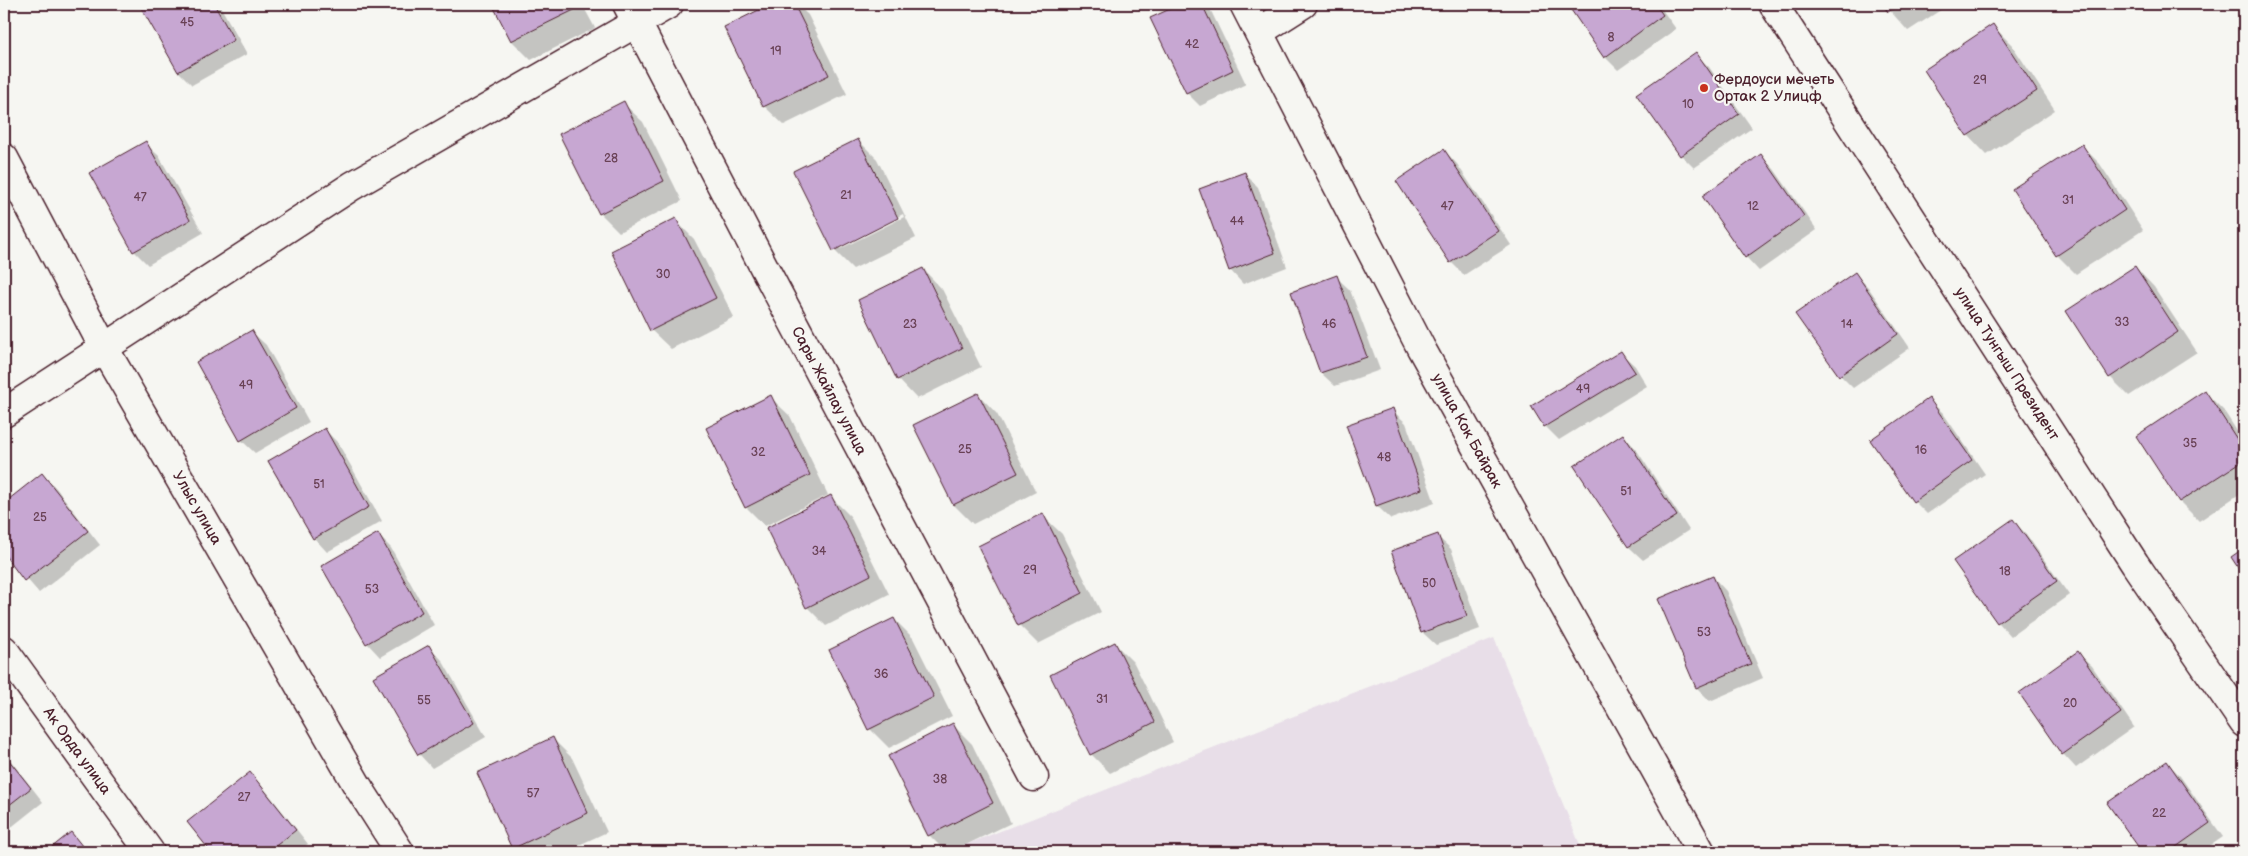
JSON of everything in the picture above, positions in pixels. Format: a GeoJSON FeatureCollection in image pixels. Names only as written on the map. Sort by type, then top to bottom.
{"type":"FeatureCollection","features":[{"type":"Feature","properties":{"kind":"street"},"geometry":{"type":"LineString","coordinates":[[4,413],[352,186],[632,13],[669,4]]}},
{"type":"Feature","properties":{"kind":"street","name":"улица Кок Байрак"},"geometry":{"type":"LineString","coordinates":[[1244,4],[1421,348],[1701,852]]}},
{"type":"Feature","properties":{"kind":"street"},"geometry":{"type":"LineString","coordinates":[[1260,32],[1303,4]]}},
{"type":"Feature","properties":{"kind":"street","name":"улица Тунгыш Президент"},"geometry":{"type":"LineString","coordinates":[[1773,4],[2136,564],[2244,723]]}},
{"type":"Feature","properties":{"kind":"street","name":"Сары Жайлау улица"},"geometry":{"type":"LineString","coordinates":[[632,13],[1034,777]]}},
{"type":"Feature","properties":{"kind":"street","name":"Улыс улица"},"geometry":{"type":"LineString","coordinates":[[4,158],[104,348],[357,785],[400,852]]}},
{"type":"Feature","properties":{"kind":"street","name":"Ак Орда улица"},"geometry":{"type":"LineString","coordinates":[[4,650],[150,852]]}},
{"type":"Feature","properties":{"kind":"shaded area"},"geometry":{"type":"Polygon","coordinates":[[[1494,638],[1583,852],[947,852],[1289,718],[1494,638]]]}},
{"type":"Feature","properties":{"kind":"building"},"geometry":{"type":"Polygon","coordinates":[[[139,4],[214,4],[234,40],[178,72],[139,4]]]}},
{"type":"Feature","properties":{"kind":"building"},"geometry":{"type":"Polygon","coordinates":[[[492,4],[574,4],[576,9],[511,41],[492,4]]]}},
{"type":"Feature","properties":{"kind":"building"},"geometry":{"type":"Polygon","coordinates":[[[771,4],[794,4],[829,75],[763,107],[724,27],[771,4]]]}},
{"type":"Feature","properties":{"kind":"building"},"geometry":{"type":"Polygon","coordinates":[[[1181,4],[1202,4],[1233,70],[1186,93],[1150,18],[1181,4]]]}},
{"type":"Feature","properties":{"kind":"building"},"geometry":{"type":"Polygon","coordinates":[[[1567,4],[1655,4],[1663,15],[1604,58],[1567,4]]]}},
{"type":"Feature","properties":{"kind":"building"},"geometry":{"type":"Polygon","coordinates":[[[1882,4],[1901,4],[1888,12],[1882,4]]]}},
{"type":"Feature","properties":{"kind":"building"},"geometry":{"type":"Polygon","coordinates":[[[1993,24],[2037,91],[1967,136],[1924,70],[1993,24]]]}},
{"type":"Feature","properties":{"kind":"building"},"geometry":{"type":"Polygon","coordinates":[[[1696,52],[1739,114],[1680,156],[1636,94],[1696,52]]]}},
{"type":"Feature","properties":{"kind":"building"},"geometry":{"type":"Polygon","coordinates":[[[624,101],[664,181],[599,214],[559,134],[624,101]]]}},
{"type":"Feature","properties":{"kind":"building"},"geometry":{"type":"Polygon","coordinates":[[[858,139],[898,218],[833,251],[793,171],[858,139]]]}},
{"type":"Feature","properties":{"kind":"building"},"geometry":{"type":"Polygon","coordinates":[[[146,141],[190,220],[133,252],[89,173],[146,141]]]}},
{"type":"Feature","properties":{"kind":"building"},"geometry":{"type":"Polygon","coordinates":[[[2082,144],[2125,210],[2056,256],[2012,189],[2082,144]]]}},
{"type":"Feature","properties":{"kind":"building"},"geometry":{"type":"Polygon","coordinates":[[[1444,149],[1498,231],[1450,263],[1396,181],[1444,149]]]}},
{"type":"Feature","properties":{"kind":"building"},"geometry":{"type":"Polygon","coordinates":[[[1761,154],[1804,216],[1745,258],[1702,196],[1761,154]]]}},
{"type":"Feature","properties":{"kind":"building"},"geometry":{"type":"Polygon","coordinates":[[[1245,172],[1275,253],[1229,271],[1199,189],[1245,172]]]}},
{"type":"Feature","properties":{"kind":"building"},"geometry":{"type":"Polygon","coordinates":[[[676,218],[716,298],[650,331],[611,251],[676,218]]]}},
{"type":"Feature","properties":{"kind":"building"},"geometry":{"type":"Polygon","coordinates":[[[2135,266],[2178,332],[2109,378],[2066,311],[2135,266]]]}},
{"type":"Feature","properties":{"kind":"building"},"geometry":{"type":"Polygon","coordinates":[[[923,268],[962,348],[897,380],[858,300],[923,268]]]}},
{"type":"Feature","properties":{"kind":"building"},"geometry":{"type":"Polygon","coordinates":[[[1855,272],[1898,334],[1839,376],[1795,314],[1855,272]]]}},
{"type":"Feature","properties":{"kind":"building"},"geometry":{"type":"Polygon","coordinates":[[[1337,275],[1367,357],[1320,373],[1291,292],[1337,275]]]}},
{"type":"Feature","properties":{"kind":"building"},"geometry":{"type":"Polygon","coordinates":[[[252,330],[296,408],[240,441],[196,362],[252,330]]]}},
{"type":"Feature","properties":{"kind":"building"},"geometry":{"type":"Polygon","coordinates":[[[1621,351],[1635,372],[1544,427],[1531,406],[1621,351]]]}},
{"type":"Feature","properties":{"kind":"building"},"geometry":{"type":"Polygon","coordinates":[[[2205,390],[2244,450],[2244,460],[2179,502],[2136,436],[2205,390]]]}},
{"type":"Feature","properties":{"kind":"building"},"geometry":{"type":"Polygon","coordinates":[[[978,393],[1018,473],[953,505],[913,425],[978,393]]]}},
{"type":"Feature","properties":{"kind":"building"},"geometry":{"type":"Polygon","coordinates":[[[771,395],[810,475],[745,508],[706,428],[771,395]]]}},
{"type":"Feature","properties":{"kind":"building"},"geometry":{"type":"Polygon","coordinates":[[[1929,398],[1972,460],[1913,502],[1870,440],[1929,398]]]}},
{"type":"Feature","properties":{"kind":"building"},"geometry":{"type":"Polygon","coordinates":[[[1393,408],[1422,489],[1376,506],[1346,425],[1393,408]]]}},
{"type":"Feature","properties":{"kind":"building"},"geometry":{"type":"Polygon","coordinates":[[[325,428],[369,507],[313,539],[268,461],[325,428]]]}},
{"type":"Feature","properties":{"kind":"building"},"geometry":{"type":"Polygon","coordinates":[[[1623,434],[1677,516],[1628,547],[1574,466],[1623,434]]]}},
{"type":"Feature","properties":{"kind":"building"},"geometry":{"type":"Polygon","coordinates":[[[42,473],[88,531],[24,581],[4,554],[4,503],[42,473]]]}},
{"type":"Feature","properties":{"kind":"building"},"geometry":{"type":"Polygon","coordinates":[[[831,495],[871,575],[806,608],[766,528],[831,495]]]}},
{"type":"Feature","properties":{"kind":"building"},"geometry":{"type":"Polygon","coordinates":[[[1043,513],[1083,593],[1018,626],[978,546],[1043,513]]]}},
{"type":"Feature","properties":{"kind":"building"},"geometry":{"type":"Polygon","coordinates":[[[2013,519],[2057,581],[1997,623],[1953,561],[2013,519]]]}},
{"type":"Feature","properties":{"kind":"building"},"geometry":{"type":"Polygon","coordinates":[[[378,533],[422,612],[366,644],[321,566],[378,533]]]}},
{"type":"Feature","properties":{"kind":"building"},"geometry":{"type":"Polygon","coordinates":[[[1438,534],[1467,616],[1421,633],[1391,551],[1438,534]]]}},
{"type":"Feature","properties":{"kind":"building"},"geometry":{"type":"Polygon","coordinates":[[[2244,548],[2244,577],[2231,557],[2244,548]]]}},
{"type":"Feature","properties":{"kind":"building"},"geometry":{"type":"Polygon","coordinates":[[[1713,576],[1751,664],[1696,688],[1658,599],[1713,576]]]}},
{"type":"Feature","properties":{"kind":"building"},"geometry":{"type":"Polygon","coordinates":[[[894,618],[934,697],[868,730],[829,650],[894,618]]]}},
{"type":"Feature","properties":{"kind":"building"},"geometry":{"type":"Polygon","coordinates":[[[1115,642],[1155,722],[1090,755],[1050,675],[1115,642]]]}},
{"type":"Feature","properties":{"kind":"building"},"geometry":{"type":"Polygon","coordinates":[[[429,645],[474,723],[418,755],[373,677],[429,645]]]}},
{"type":"Feature","properties":{"kind":"building"},"geometry":{"type":"Polygon","coordinates":[[[2078,651],[2121,713],[2062,755],[2019,693],[2078,651]]]}},
{"type":"Feature","properties":{"kind":"building"},"geometry":{"type":"Polygon","coordinates":[[[953,723],[993,803],[928,836],[888,756],[953,723]]]}},
{"type":"Feature","properties":{"kind":"building"},"geometry":{"type":"Polygon","coordinates":[[[553,737],[588,813],[512,849],[477,773],[553,737]]]}},
{"type":"Feature","properties":{"kind":"building"},"geometry":{"type":"Polygon","coordinates":[[[4,754],[31,788],[4,809],[4,754]]]}},
{"type":"Feature","properties":{"kind":"building"},"geometry":{"type":"Polygon","coordinates":[[[2167,761],[2210,823],[2169,852],[2142,852],[2107,803],[2167,761]]]}},
{"type":"Feature","properties":{"kind":"building"},"geometry":{"type":"Polygon","coordinates":[[[250,772],[296,830],[268,852],[211,852],[187,822],[250,772]]]}},
{"type":"Feature","properties":{"kind":"building"},"geometry":{"type":"Polygon","coordinates":[[[71,832],[87,852],[46,852],[71,832]]]}},
{"type":"Feature","properties":{"kind":"place","name":"Фердоуси мечеть Ортак 2 Улицф"},"geometry":{"type":"Point","coordinates":[1704,88]}}]}
